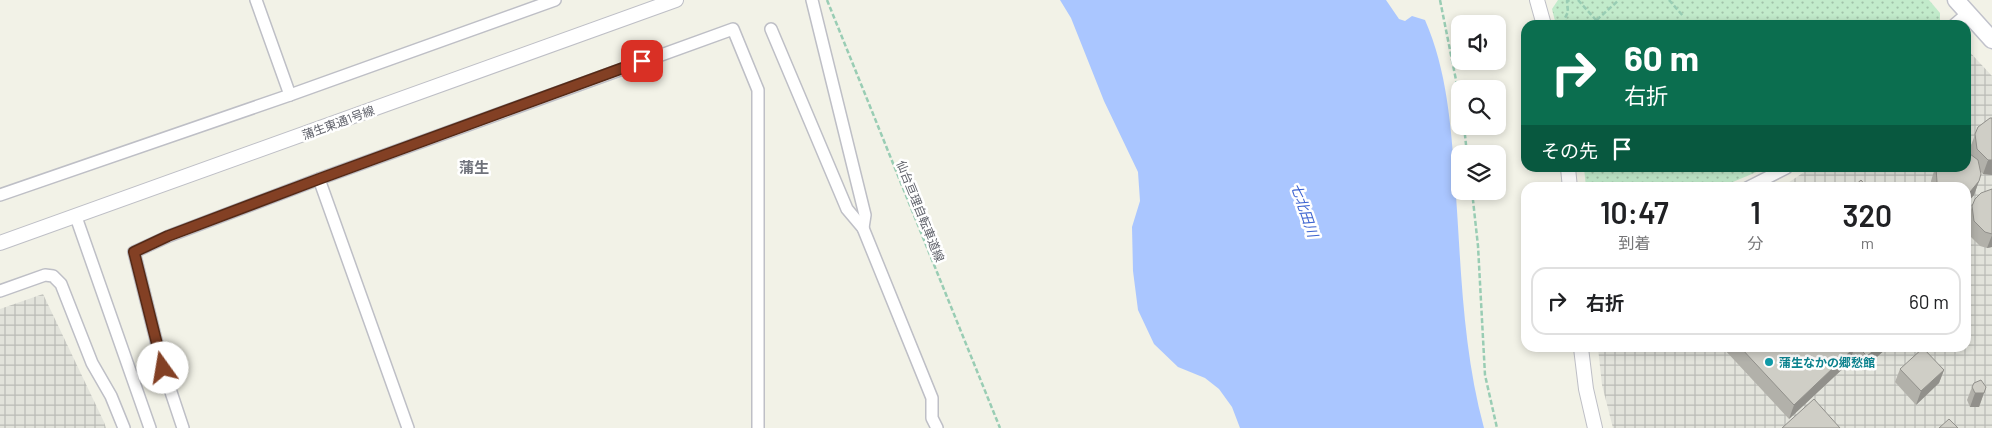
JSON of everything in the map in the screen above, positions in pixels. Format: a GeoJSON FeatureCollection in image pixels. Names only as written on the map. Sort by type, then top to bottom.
{"type":"FeatureCollection","features":[{"type":"Feature","properties":{"kind":"main road"},"geometry":{"type":"LineString","coordinates":[[1956,0],[1992,40]]}},
{"type":"Feature","properties":{"kind":"street"},"geometry":{"type":"LineString","coordinates":[[256,0],[290,95]]}},
{"type":"Feature","properties":{"kind":"street"},"geometry":{"type":"LineString","coordinates":[[0,195],[290,95],[554,0]]}},
{"type":"Feature","properties":{"kind":"street","name":"蒲生東通1号線"},"geometry":{"type":"LineString","coordinates":[[0,243],[676,0]]}},
{"type":"Feature","properties":{"kind":"street"},"geometry":{"type":"LineString","coordinates":[[812,0],[864,214],[863,228]]}},
{"type":"Feature","properties":{"kind":"street"},"geometry":{"type":"LineString","coordinates":[[1537,0],[1543,20]]}},
{"type":"Feature","properties":{"kind":"street"},"geometry":{"type":"LineString","coordinates":[[1960,20],[1968,13]]}},
{"type":"Feature","properties":{"kind":"street"},"geometry":{"type":"LineString","coordinates":[[183,428],[163,368],[134,252],[168,236],[319,179],[732,29],[758,90],[758,428]]}},
{"type":"Feature","properties":{"kind":"street"},"geometry":{"type":"LineString","coordinates":[[771,29],[847,209],[863,228],[932,398],[932,418],[937,428]]}},
{"type":"Feature","properties":{"kind":"street"},"geometry":{"type":"LineString","coordinates":[[1759,182],[1778,172]]}},
{"type":"Feature","properties":{"kind":"street"},"geometry":{"type":"LineString","coordinates":[[319,179],[408,428]]}},
{"type":"Feature","properties":{"kind":"street"},"geometry":{"type":"LineString","coordinates":[[76,216],[150,428]]}},
{"type":"Feature","properties":{"kind":"street"},"geometry":{"type":"LineString","coordinates":[[0,291],[45,275],[53,276],[62,284],[92,362],[124,428]]}},
{"type":"Feature","properties":{"kind":"street"},"geometry":{"type":"LineString","coordinates":[[1581,352],[1586,389],[1595,428]]}},
{"type":"Feature","properties":{"kind":"path","name":"仙台亘理自転車道線"},"geometry":{"type":"LineString","coordinates":[[827,0],[1000,428]]}},
{"type":"Feature","properties":{"kind":"path"},"geometry":{"type":"LineString","coordinates":[[1440,0],[1456,80]]}},
{"type":"Feature","properties":{"kind":"path"},"geometry":{"type":"LineString","coordinates":[[1565,20],[1568,12],[1567,1],[1571,0]]}},
{"type":"Feature","properties":{"kind":"path"},"geometry":{"type":"LineString","coordinates":[[1578,0],[1596,20],[1619,0]]}},
{"type":"Feature","properties":{"kind":"path"},"geometry":{"type":"LineString","coordinates":[[1669,0],[1683,16]]}},
{"type":"Feature","properties":{"kind":"path"},"geometry":{"type":"LineString","coordinates":[[1473,200],[1478,246],[1485,375],[1497,428]]}},
{"type":"Feature","properties":{"kind":"shaded area"},"geometry":{"type":"Polygon","coordinates":[[[1971,53],[1992,76],[1992,428],[1613,428],[1602,385],[1598,352],[1971,352],[1971,182],[1789,182],[1804,172],[1971,172],[1971,53]]]}},
{"type":"Feature","properties":{"kind":"shaded area"},"geometry":{"type":"Polygon","coordinates":[[[43,294],[106,428],[0,428],[0,309],[43,294]]]}},
{"type":"Feature","properties":{"kind":"green space"},"geometry":{"type":"Polygon","coordinates":[[[1558,0],[1929,0],[1940,13],[1940,20],[1555,20],[1552,9],[1558,0]]]}},
{"type":"Feature","properties":{"kind":"green space"},"geometry":{"type":"Polygon","coordinates":[[[1584,172],[1757,172],[1733,182],[1585,182],[1584,172]]]}},
{"type":"Feature","properties":{"kind":"water","name":"七北田川"},"geometry":{"type":"Polygon","coordinates":[[[1060,0],[1386,0],[1399,19],[1405,21],[1412,16],[1425,20],[1438,58],[1447,98],[1452,145],[1451,200],[1456,200],[1467,336],[1471,367],[1484,428],[1240,428],[1232,407],[1219,389],[1205,378],[1178,367],[1154,344],[1138,310],[1133,271],[1132,227],[1140,201],[1138,172],[1104,101],[1071,18],[1060,0]]]}},
{"type":"Feature","properties":{"kind":"building"},"geometry":{"type":"Polygon","coordinates":[[[1992,118],[1992,160],[1988,160],[1977,149],[1975,134],[1978,127],[1992,118]]]}},
{"type":"Feature","properties":{"kind":"building"},"geometry":{"type":"Polygon","coordinates":[[[1971,155],[1978,160],[1981,174],[1979,181],[1971,191],[1971,182],[1937,182],[1936,172],[1971,172],[1971,155]]]}},
{"type":"Feature","properties":{"kind":"building"},"geometry":{"type":"Polygon","coordinates":[[[1992,189],[1992,234],[1985,232],[1974,221],[1972,206],[1975,199],[1981,193],[1992,189]]]}},
{"type":"Feature","properties":{"kind":"building"},"geometry":{"type":"Polygon","coordinates":[[[1745,352],[1850,352],[1794,405],[1745,352]]]}},
{"type":"Feature","properties":{"kind":"building"},"geometry":{"type":"Polygon","coordinates":[[[1863,352],[1872,352],[1867,356],[1863,352]]]}},
{"type":"Feature","properties":{"kind":"building"},"geometry":{"type":"Polygon","coordinates":[[[1919,352],[1927,352],[1944,370],[1921,391],[1900,369],[1919,352]]]}},
{"type":"Feature","properties":{"kind":"building"},"geometry":{"type":"Polygon","coordinates":[[[1981,380],[1986,387],[1984,393],[1975,393],[1972,387],[1974,383],[1981,380]]]}},
{"type":"Feature","properties":{"kind":"building"},"geometry":{"type":"Polygon","coordinates":[[[1814,399],[1840,428],[1782,428],[1814,399]]]}},
{"type":"Feature","properties":{"kind":"building"},"geometry":{"type":"Polygon","coordinates":[[[1949,419],[1958,428],[1939,428],[1949,419]]]}},
{"type":"Feature","properties":{"kind":"place","name":"蒲生なかの郷愁館"},"geometry":{"type":"Point","coordinates":[1769,362]}},
{"type":"Feature","properties":{"kind":"district","name":"蒲生"},"geometry":{"type":"Point","coordinates":[474,167]}},
{"type":"Feature","properties":{"kind":"route"},"geometry":{"type":"LineString","coordinates":[[163,368],[134,252],[168,236],[319,179],[642,61]]}}]}
